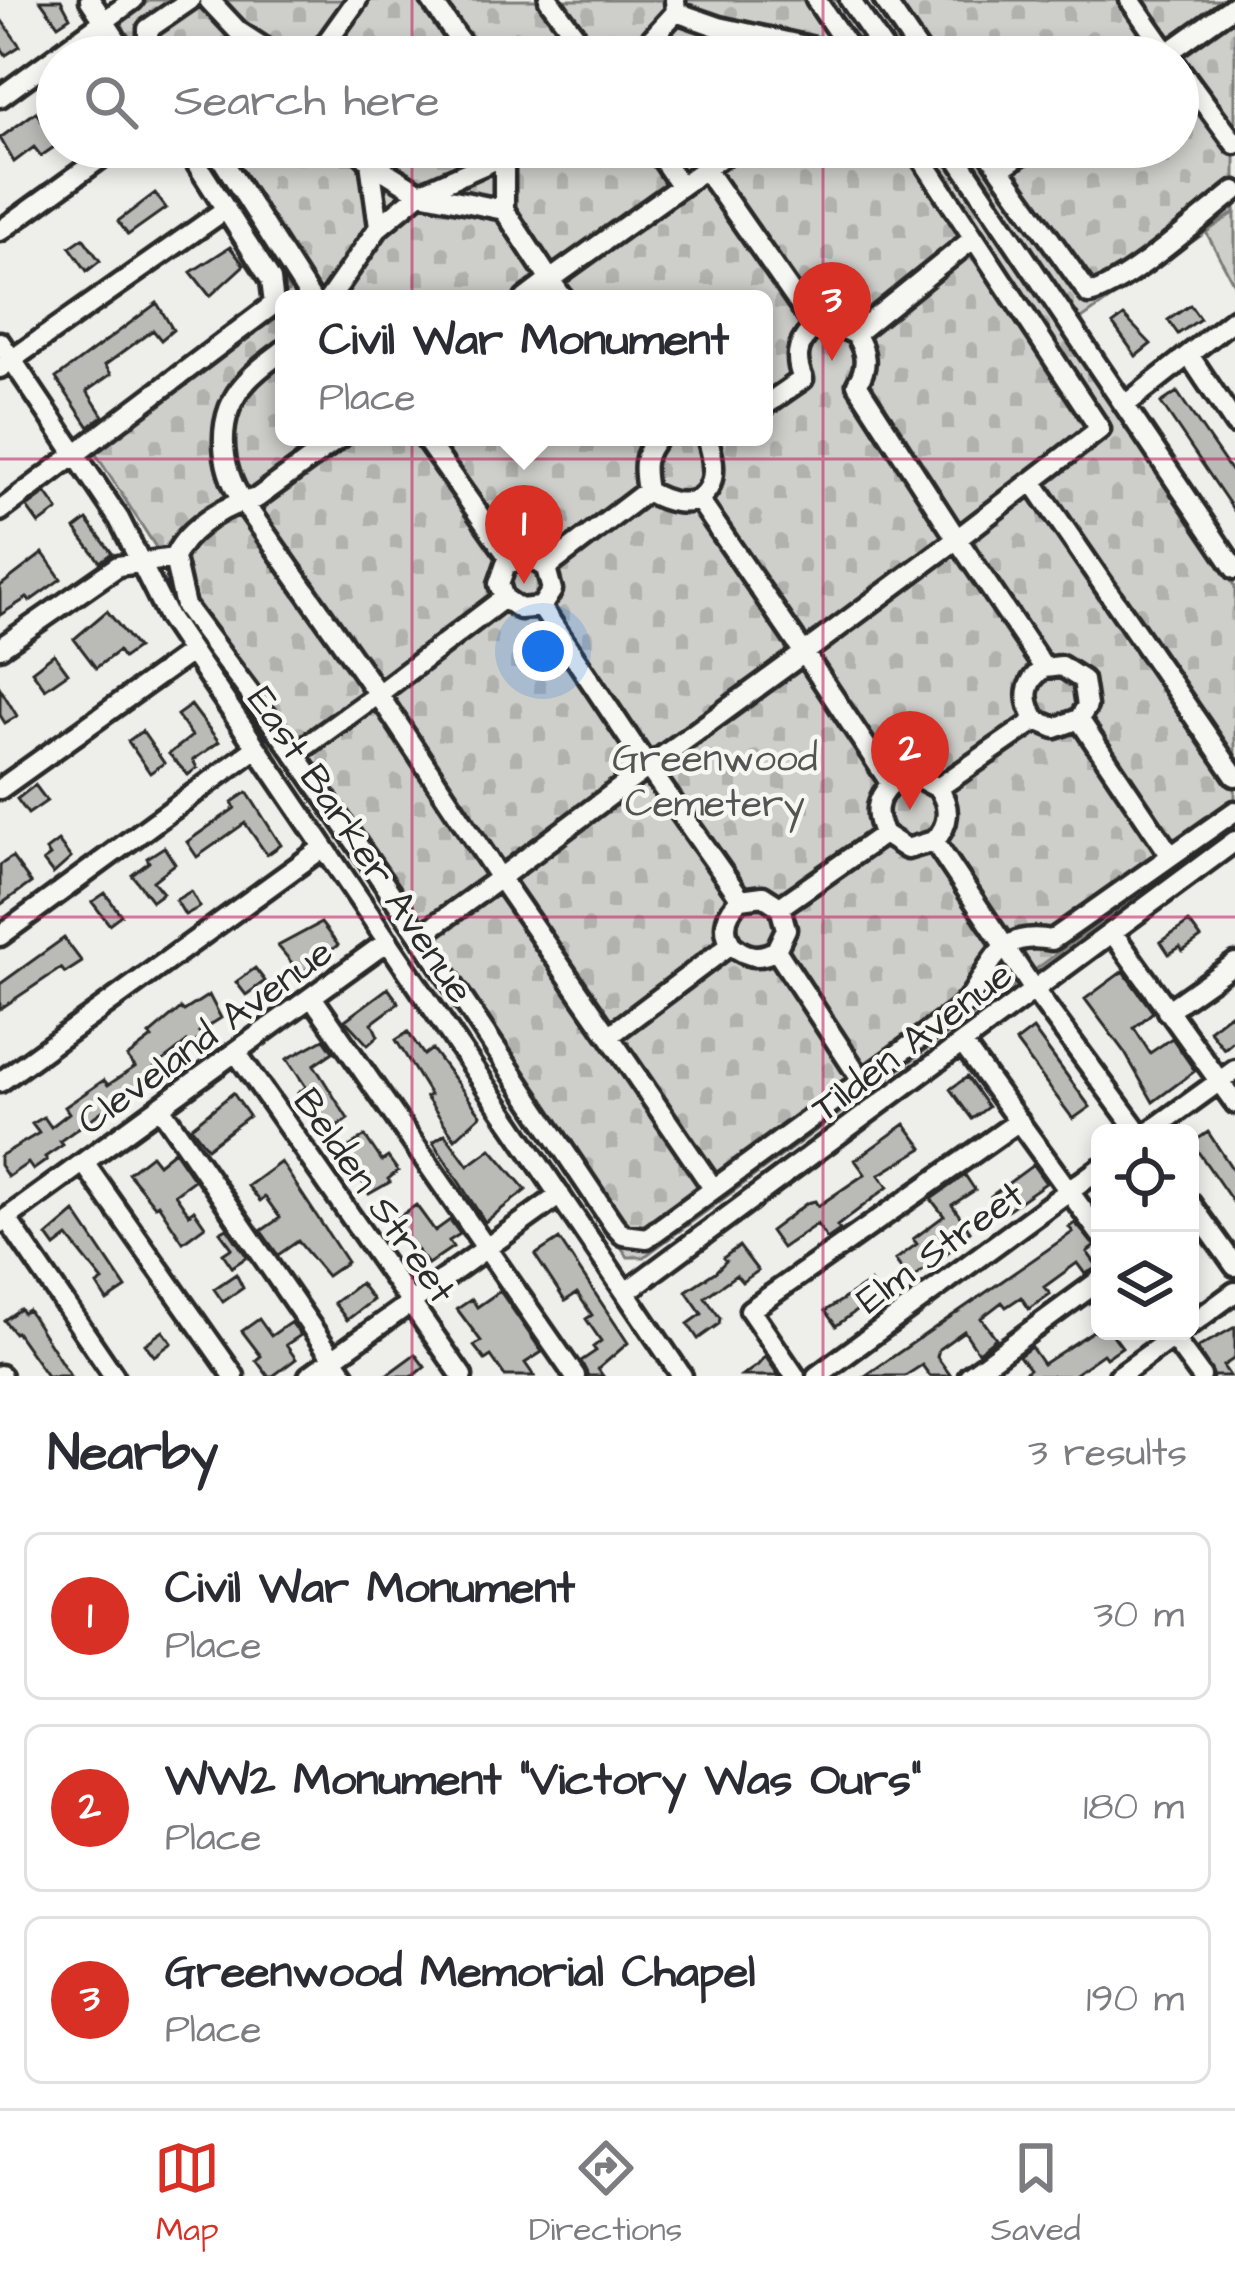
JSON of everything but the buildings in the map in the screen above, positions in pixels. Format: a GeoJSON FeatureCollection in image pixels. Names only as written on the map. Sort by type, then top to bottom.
{"type":"FeatureCollection","features":[{"type":"Feature","properties":{"kind":"street"},"geometry":{"type":"LineString","coordinates":[[90,0],[114,36]]}},
{"type":"Feature","properties":{"kind":"street"},"geometry":{"type":"LineString","coordinates":[[83,36],[133,0]]}},
{"type":"Feature","properties":{"kind":"street"},"geometry":{"type":"LineString","coordinates":[[148,36],[148,29],[190,0]]}},
{"type":"Feature","properties":{"kind":"street"},"geometry":{"type":"LineString","coordinates":[[209,0],[246,36]]}},
{"type":"Feature","properties":{"kind":"street"},"geometry":{"type":"LineString","coordinates":[[331,36],[357,0]]}},
{"type":"Feature","properties":{"kind":"street"},"geometry":{"type":"LineString","coordinates":[[431,0],[456,36]]}},
{"type":"Feature","properties":{"kind":"street"},"geometry":{"type":"LineString","coordinates":[[550,0],[576,36]]}},
{"type":"Feature","properties":{"kind":"street"},"geometry":{"type":"LineString","coordinates":[[816,0],[841,36]]}},
{"type":"Feature","properties":{"kind":"street"},"geometry":{"type":"LineString","coordinates":[[850,0],[875,36]]}},
{"type":"Feature","properties":{"kind":"street"},"geometry":{"type":"LineString","coordinates":[[1130,0],[1154,36]]}},
{"type":"Feature","properties":{"kind":"street"},"geometry":{"type":"LineString","coordinates":[[865,22],[889,2],[910,36]]}},
{"type":"Feature","properties":{"kind":"street"},"geometry":{"type":"LineString","coordinates":[[1197,36],[1235,5]]}},
{"type":"Feature","properties":{"kind":"street"},"geometry":{"type":"LineString","coordinates":[[651,36],[675,6],[719,27],[760,36]]}},
{"type":"Feature","properties":{"kind":"street"},"geometry":{"type":"LineString","coordinates":[[0,97],[36,71]]}},
{"type":"Feature","properties":{"kind":"street"},"geometry":{"type":"LineString","coordinates":[[1199,98],[1235,144]]}},
{"type":"Feature","properties":{"kind":"street"},"geometry":{"type":"LineString","coordinates":[[0,231],[87,168]]}},
{"type":"Feature","properties":{"kind":"street"},"geometry":{"type":"LineString","coordinates":[[0,511],[274,304],[271,280],[200,168]]}},
{"type":"Feature","properties":{"kind":"street"},"geometry":{"type":"LineString","coordinates":[[227,168],[305,290]]}},
{"type":"Feature","properties":{"kind":"street"},"geometry":{"type":"LineString","coordinates":[[371,168],[379,227]]}},
{"type":"Feature","properties":{"kind":"street"},"geometry":{"type":"LineString","coordinates":[[380,168],[420,193],[504,210]]}},
{"type":"Feature","properties":{"kind":"street"},"geometry":{"type":"LineString","coordinates":[[335,290],[379,227],[420,193],[475,168]]}},
{"type":"Feature","properties":{"kind":"street"},"geometry":{"type":"LineString","coordinates":[[509,168],[504,210],[557,290]]}},
{"type":"Feature","properties":{"kind":"street"},"geometry":{"type":"LineString","coordinates":[[668,168],[680,185]]}},
{"type":"Feature","properties":{"kind":"street"},"geometry":{"type":"LineString","coordinates":[[420,936],[1100,429],[928,168]]}},
{"type":"Feature","properties":{"kind":"street"},"geometry":{"type":"LineString","coordinates":[[964,168],[1234,565]]}},
{"type":"Feature","properties":{"kind":"street"},"geometry":{"type":"LineString","coordinates":[[537,290],[705,169],[816,328]]}},
{"type":"Feature","properties":{"kind":"street"},"geometry":{"type":"LineString","coordinates":[[1000,169],[1090,294],[1138,265],[1235,191]]}},
{"type":"Feature","properties":{"kind":"street"},"geometry":{"type":"LineString","coordinates":[[4,356],[226,209]]}},
{"type":"Feature","properties":{"kind":"street"},"geometry":{"type":"LineString","coordinates":[[855,334],[974,238]]}},
{"type":"Feature","properties":{"kind":"street"},"geometry":{"type":"LineString","coordinates":[[1125,405],[1235,318]]}},
{"type":"Feature","properties":{"kind":"street"},"geometry":{"type":"LineString","coordinates":[[773,400],[802,379],[798,350],[816,328],[835,325],[855,334],[866,356],[865,370],[856,384],[1044,668]]}},
{"type":"Feature","properties":{"kind":"street"},"geometry":{"type":"LineString","coordinates":[[1189,355],[1235,424]]}},
{"type":"Feature","properties":{"kind":"street","name":"East Barker Avenue"},"geometry":{"type":"LineString","coordinates":[[4,356],[118,519],[191,652],[682,1376]]}},
{"type":"Feature","properties":{"kind":"street"},"geometry":{"type":"LineString","coordinates":[[275,357],[250,376],[228,412],[225,457],[231,484],[713,1188]]}},
{"type":"Feature","properties":{"kind":"street"},"geometry":{"type":"LineString","coordinates":[[329,446],[257,498],[232,505],[185,539],[174,558],[185,606],[296,754],[623,1235],[647,1238],[862,1081],[975,995],[981,974],[1005,947],[1030,938],[1052,940],[1235,811]]}},
{"type":"Feature","properties":{"kind":"street"},"geometry":{"type":"LineString","coordinates":[[430,446],[511,560]]}},
{"type":"Feature","properties":{"kind":"street"},"geometry":{"type":"LineString","coordinates":[[650,446],[643,469],[647,491],[670,505],[699,500],[714,476],[711,446]]}},
{"type":"Feature","properties":{"kind":"street"},"geometry":{"type":"LineString","coordinates":[[1033,482],[1235,776]]}},
{"type":"Feature","properties":{"kind":"street"},"geometry":{"type":"LineString","coordinates":[[546,568],[647,491]]}},
{"type":"Feature","properties":{"kind":"street"},"geometry":{"type":"LineString","coordinates":[[699,500],[891,784]]}},
{"type":"Feature","properties":{"kind":"street"},"geometry":{"type":"LineString","coordinates":[[530,557],[546,568],[552,590],[541,607],[520,609],[504,598],[500,577],[511,560],[530,557]]}},
{"type":"Feature","properties":{"kind":"street"},"geometry":{"type":"LineString","coordinates":[[0,649],[118,566],[174,558]]}},
{"type":"Feature","properties":{"kind":"street"},"geometry":{"type":"LineString","coordinates":[[296,754],[504,598]]}},
{"type":"Feature","properties":{"kind":"street"},"geometry":{"type":"LineString","coordinates":[[541,607],[741,899]]}},
{"type":"Feature","properties":{"kind":"street"},"geometry":{"type":"LineString","coordinates":[[0,789],[191,652]]}},
{"type":"Feature","properties":{"kind":"street"},"geometry":{"type":"LineString","coordinates":[[1061,666],[1083,680],[1087,706],[1079,718],[1054,728],[1036,720],[1026,691],[1044,668],[1061,666]]}},
{"type":"Feature","properties":{"kind":"street"},"geometry":{"type":"LineString","coordinates":[[1079,718],[1171,856]]}},
{"type":"Feature","properties":{"kind":"street"},"geometry":{"type":"LineString","coordinates":[[938,788],[1036,720]]}},
{"type":"Feature","properties":{"kind":"street"},"geometry":{"type":"LineString","coordinates":[[0,936],[256,748]]}},
{"type":"Feature","properties":{"kind":"street"},"geometry":{"type":"LineString","coordinates":[[917,777],[938,788],[946,799],[948,816],[934,842],[907,848],[884,834],[877,820],[878,802],[891,784],[917,777]]}},
{"type":"Feature","properties":{"kind":"street"},"geometry":{"type":"LineString","coordinates":[[780,907],[884,834]]}},
{"type":"Feature","properties":{"kind":"street","name":"Tilden Avenue"},"geometry":{"type":"LineString","coordinates":[[626,1292],[1235,841]]}},
{"type":"Feature","properties":{"kind":"street"},"geometry":{"type":"LineString","coordinates":[[934,842],[1132,1124]]}},
{"type":"Feature","properties":{"kind":"street"},"geometry":{"type":"LineString","coordinates":[[0,1082],[323,847]]}},
{"type":"Feature","properties":{"kind":"street"},"geometry":{"type":"LineString","coordinates":[[763,896],[780,907],[786,929],[776,950],[748,956],[731,944],[726,922],[731,907],[741,899],[763,896]]}},
{"type":"Feature","properties":{"kind":"street"},"geometry":{"type":"LineString","coordinates":[[1112,932],[1167,1011],[1227,1076],[1235,1103]]}},
{"type":"Feature","properties":{"kind":"street","name":"Cleveland Avenue"},"geometry":{"type":"LineString","coordinates":[[3,1221],[388,941]]}},
{"type":"Feature","properties":{"kind":"street"},"geometry":{"type":"LineString","coordinates":[[609,1036],[731,944]]}},
{"type":"Feature","properties":{"kind":"street"},"geometry":{"type":"LineString","coordinates":[[776,950],[862,1081]]}},
{"type":"Feature","properties":{"kind":"street"},"geometry":{"type":"LineString","coordinates":[[1167,1011],[1235,962]]}},
{"type":"Feature","properties":{"kind":"street"},"geometry":{"type":"LineString","coordinates":[[312,997],[575,1376]]}},
{"type":"Feature","properties":{"kind":"street"},"geometry":{"type":"LineString","coordinates":[[962,1043],[1099,1232]]}},
{"type":"Feature","properties":{"kind":"street","name":"Belden Street"},"geometry":{"type":"LineString","coordinates":[[236,1052],[462,1376]]}},
{"type":"Feature","properties":{"kind":"street"},"geometry":{"type":"LineString","coordinates":[[1160,1124],[1227,1076]]}},
{"type":"Feature","properties":{"kind":"street"},"geometry":{"type":"LineString","coordinates":[[160,1107],[345,1376]]}},
{"type":"Feature","properties":{"kind":"street"},"geometry":{"type":"LineString","coordinates":[[795,1376],[750,1310],[1019,1121]]}},
{"type":"Feature","properties":{"kind":"street"},"geometry":{"type":"LineString","coordinates":[[84,1163],[233,1376]]}},
{"type":"Feature","properties":{"kind":"street","name":"Elm Street"},"geometry":{"type":"LineString","coordinates":[[817,1376],[1091,1175]]}},
{"type":"Feature","properties":{"kind":"street"},"geometry":{"type":"LineString","coordinates":[[309,1376],[560,1195]]}},
{"type":"Feature","properties":{"kind":"street"},"geometry":{"type":"LineString","coordinates":[[1199,1216],[1235,1266]]}},
{"type":"Feature","properties":{"kind":"street"},"geometry":{"type":"LineString","coordinates":[[3,1221],[114,1376]]}},
{"type":"Feature","properties":{"kind":"street"},"geometry":{"type":"LineString","coordinates":[[970,1376],[1091,1287]]}},
{"type":"Feature","properties":{"kind":"street"},"geometry":{"type":"LineString","coordinates":[[1199,1318],[1235,1292]]}},
{"type":"Feature","properties":{"kind":"street"},"geometry":{"type":"LineString","coordinates":[[1119,1376],[1165,1340]]}},
{"type":"Feature","properties":{"kind":"street"},"geometry":{"type":"LineString","coordinates":[[1178,1340],[1201,1376]]}},
{"type":"Feature","properties":{"kind":"green space"},"geometry":{"type":"Polygon","coordinates":[[[150,0],[837,0],[861,36],[127,36],[121,21],[150,0]]]}},
{"type":"Feature","properties":{"kind":"green space"},"geometry":{"type":"Polygon","coordinates":[[[870,0],[1235,0],[1235,212],[1079,321],[980,168],[1199,168],[1199,36],[893,36],[870,0]]]}},
{"type":"Feature","properties":{"kind":"green space","name":"Greenwood Cemetery"},"geometry":{"type":"Polygon","coordinates":[[[210,168],[950,168],[1235,587],[1235,823],[644,1257],[628,1257],[179,605],[164,560],[90,445],[275,302],[275,446],[773,446],[773,290],[288,290],[210,168]]]}},
{"type":"Feature","properties":{"kind":"green space"},"geometry":{"type":"Polygon","coordinates":[[[1235,212],[1235,286],[1206,232],[1235,212]]]}},
{"type":"Feature","properties":{"kind":"place","name":"Greenwood Memorial Chapel"},"geometry":{"type":"Point","coordinates":[832,361]}},
{"type":"Feature","properties":{"kind":"place","name":"Civil War Monument"},"geometry":{"type":"Point","coordinates":[524,584]}},
{"type":"Feature","properties":{"kind":"place","name":"WW2 Monument \"Victory Was Ours\""},"geometry":{"type":"Point","coordinates":[910,810]}}]}
